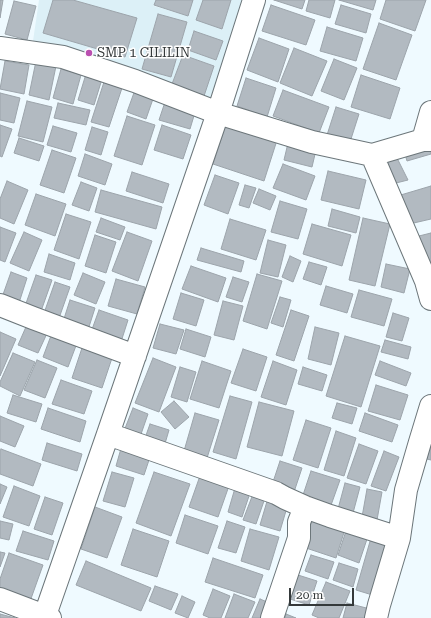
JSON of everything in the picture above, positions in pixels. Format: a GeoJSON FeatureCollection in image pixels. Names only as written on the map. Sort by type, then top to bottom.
{"type":"FeatureCollection","features":[{"type":"Feature","properties":{"kind":"street"},"geometry":{"type":"LineString","coordinates":[[0,599],[46,617],[218,113],[254,0]]}},
{"type":"Feature","properties":{"kind":"street"},"geometry":{"type":"LineString","coordinates":[[0,48],[63,57],[135,81],[218,113],[312,142],[372,155],[427,140],[431,112]]}},
{"type":"Feature","properties":{"kind":"street"},"geometry":{"type":"LineString","coordinates":[[372,155],[426,281],[431,299]]}},
{"type":"Feature","properties":{"kind":"street"},"geometry":{"type":"LineString","coordinates":[[0,305],[135,356]]}},
{"type":"Feature","properties":{"kind":"street"},"geometry":{"type":"LineString","coordinates":[[376,618],[399,538],[406,490],[431,406]]}},
{"type":"Feature","properties":{"kind":"street"},"geometry":{"type":"LineString","coordinates":[[108,434],[276,493],[305,507],[330,516],[399,538]]}},
{"type":"Feature","properties":{"kind":"street"},"geometry":{"type":"LineString","coordinates":[[272,618],[299,538],[299,522],[305,507]]}},
{"type":"Feature","properties":{"kind":"shaded area","name":"SMP 1 CILILIN"},"geometry":{"type":"Polygon","coordinates":[[[39,0],[53,0],[44,33],[125,57],[136,18],[73,0],[156,0],[154,6],[188,16],[193,0],[203,0],[222,28],[231,0],[243,0],[209,103],[33,41],[39,0]],[[158,14],[142,69],[171,77],[187,22],[158,14]],[[194,32],[188,50],[216,60],[222,41],[194,32]],[[183,55],[172,84],[204,95],[214,66],[183,55]]]}},
{"type":"Feature","properties":{"kind":"building"},"geometry":{"type":"Polygon","coordinates":[[[0,0],[3,0],[0,18],[0,0]]]}},
{"type":"Feature","properties":{"kind":"building"},"geometry":{"type":"Polygon","coordinates":[[[53,0],[73,0],[137,18],[125,57],[43,33],[53,0]]]}},
{"type":"Feature","properties":{"kind":"building"},"geometry":{"type":"Polygon","coordinates":[[[156,0],[193,0],[188,16],[154,5],[156,0]]]}},
{"type":"Feature","properties":{"kind":"building"},"geometry":{"type":"Polygon","coordinates":[[[203,0],[231,0],[222,29],[196,20],[203,0]]]}},
{"type":"Feature","properties":{"kind":"building"},"geometry":{"type":"Polygon","coordinates":[[[274,0],[305,0],[302,9],[274,0]]]}},
{"type":"Feature","properties":{"kind":"building"},"geometry":{"type":"Polygon","coordinates":[[[309,0],[335,0],[330,18],[306,11],[309,0]]]}},
{"type":"Feature","properties":{"kind":"building"},"geometry":{"type":"Polygon","coordinates":[[[339,0],[376,0],[373,10],[339,0]]]}},
{"type":"Feature","properties":{"kind":"building"},"geometry":{"type":"Polygon","coordinates":[[[386,0],[426,0],[415,31],[380,19],[386,0]]]}},
{"type":"Feature","properties":{"kind":"building"},"geometry":{"type":"Polygon","coordinates":[[[14,1],[36,6],[27,40],[5,34],[14,1]]]}},
{"type":"Feature","properties":{"kind":"building"},"geometry":{"type":"Polygon","coordinates":[[[271,5],[315,20],[306,45],[262,31],[271,5]]]}},
{"type":"Feature","properties":{"kind":"building"},"geometry":{"type":"Polygon","coordinates":[[[341,5],[371,14],[366,33],[335,24],[341,5]]]}},
{"type":"Feature","properties":{"kind":"building"},"geometry":{"type":"Polygon","coordinates":[[[158,14],[187,22],[171,77],[142,69],[158,14]]]}},
{"type":"Feature","properties":{"kind":"building"},"geometry":{"type":"Polygon","coordinates":[[[379,23],[412,35],[396,80],[363,69],[379,23]]]}},
{"type":"Feature","properties":{"kind":"building"},"geometry":{"type":"Polygon","coordinates":[[[327,27],[363,38],[356,61],[320,51],[327,27]]]}},
{"type":"Feature","properties":{"kind":"building"},"geometry":{"type":"Polygon","coordinates":[[[194,31],[223,41],[216,60],[188,50],[194,31]]]}},
{"type":"Feature","properties":{"kind":"building"},"geometry":{"type":"Polygon","coordinates":[[[259,38],[289,49],[278,82],[247,70],[259,38]]]}},
{"type":"Feature","properties":{"kind":"building"},"geometry":{"type":"Polygon","coordinates":[[[294,48],[327,61],[312,96],[280,83],[294,48]]]}},
{"type":"Feature","properties":{"kind":"building"},"geometry":{"type":"Polygon","coordinates":[[[183,55],[214,66],[204,96],[172,84],[183,55]]]}},
{"type":"Feature","properties":{"kind":"building"},"geometry":{"type":"Polygon","coordinates":[[[334,59],[357,68],[344,100],[321,91],[334,59]]]}},
{"type":"Feature","properties":{"kind":"building"},"geometry":{"type":"Polygon","coordinates":[[[5,61],[29,65],[24,94],[0,89],[5,61]]]}},
{"type":"Feature","properties":{"kind":"building"},"geometry":{"type":"Polygon","coordinates":[[[36,61],[56,66],[49,100],[29,95],[36,61]]]}},
{"type":"Feature","properties":{"kind":"building"},"geometry":{"type":"Polygon","coordinates":[[[61,69],[81,75],[73,104],[53,98],[61,69]]]}},
{"type":"Feature","properties":{"kind":"building"},"geometry":{"type":"Polygon","coordinates":[[[86,74],[102,79],[94,105],[78,100],[86,74]]]}},
{"type":"Feature","properties":{"kind":"building"},"geometry":{"type":"Polygon","coordinates":[[[361,75],[400,88],[390,119],[351,107],[361,75]]]}},
{"type":"Feature","properties":{"kind":"building"},"geometry":{"type":"Polygon","coordinates":[[[246,78],[276,88],[267,117],[237,106],[246,78]]]}},
{"type":"Feature","properties":{"kind":"building"},"geometry":{"type":"Polygon","coordinates":[[[104,82],[122,88],[109,127],[91,122],[104,82]]]}},
{"type":"Feature","properties":{"kind":"building"},"geometry":{"type":"Polygon","coordinates":[[[135,90],[154,96],[146,119],[127,112],[135,90]]]}},
{"type":"Feature","properties":{"kind":"building"},"geometry":{"type":"Polygon","coordinates":[[[283,90],[329,107],[319,133],[273,116],[283,90]]]}},
{"type":"Feature","properties":{"kind":"building"},"geometry":{"type":"Polygon","coordinates":[[[0,93],[20,98],[14,123],[0,120],[0,93]]]}},
{"type":"Feature","properties":{"kind":"building"},"geometry":{"type":"Polygon","coordinates":[[[166,99],[196,109],[190,129],[159,120],[166,99]]]}},
{"type":"Feature","properties":{"kind":"building"},"geometry":{"type":"Polygon","coordinates":[[[27,101],[52,107],[43,142],[18,136],[27,101]]]}},
{"type":"Feature","properties":{"kind":"building"},"geometry":{"type":"Polygon","coordinates":[[[58,103],[90,110],[86,125],[54,118],[58,103]]]}},
{"type":"Feature","properties":{"kind":"building"},"geometry":{"type":"Polygon","coordinates":[[[336,107],[359,114],[350,142],[327,135],[336,107]]]}},
{"type":"Feature","properties":{"kind":"building"},"geometry":{"type":"Polygon","coordinates":[[[127,116],[155,125],[142,165],[114,156],[127,116]]]}},
{"type":"Feature","properties":{"kind":"building"},"geometry":{"type":"Polygon","coordinates":[[[227,121],[278,137],[264,181],[213,164],[227,121]]]}},
{"type":"Feature","properties":{"kind":"building"},"geometry":{"type":"Polygon","coordinates":[[[0,125],[12,129],[2,157],[0,156],[0,125]]]}},
{"type":"Feature","properties":{"kind":"building"},"geometry":{"type":"Polygon","coordinates":[[[162,125],[191,135],[183,159],[154,150],[162,125]]]}},
{"type":"Feature","properties":{"kind":"building"},"geometry":{"type":"Polygon","coordinates":[[[53,126],[77,133],[71,152],[47,145],[53,126]]]}},
{"type":"Feature","properties":{"kind":"building"},"geometry":{"type":"Polygon","coordinates":[[[92,127],[108,132],[101,155],[85,150],[92,127]]]}},
{"type":"Feature","properties":{"kind":"building"},"geometry":{"type":"Polygon","coordinates":[[[19,138],[44,146],[39,161],[14,153],[19,138]]]}},
{"type":"Feature","properties":{"kind":"building"},"geometry":{"type":"Polygon","coordinates":[[[431,142],[431,154],[407,161],[403,147],[431,142]]]}},
{"type":"Feature","properties":{"kind":"building"},"geometry":{"type":"Polygon","coordinates":[[[288,143],[316,150],[312,167],[284,160],[288,143]]]}},
{"type":"Feature","properties":{"kind":"building"},"geometry":{"type":"Polygon","coordinates":[[[52,150],[76,158],[64,193],[40,185],[52,150]]]}},
{"type":"Feature","properties":{"kind":"building"},"geometry":{"type":"Polygon","coordinates":[[[85,154],[112,164],[105,185],[78,176],[85,154]]]}},
{"type":"Feature","properties":{"kind":"building"},"geometry":{"type":"Polygon","coordinates":[[[395,154],[408,180],[388,185],[378,158],[395,154]]]}},
{"type":"Feature","properties":{"kind":"building"},"geometry":{"type":"Polygon","coordinates":[[[283,164],[315,176],[306,200],[273,188],[283,164]]]}},
{"type":"Feature","properties":{"kind":"building"},"geometry":{"type":"Polygon","coordinates":[[[328,171],[366,180],[359,209],[321,200],[328,171]]]}},
{"type":"Feature","properties":{"kind":"building"},"geometry":{"type":"Polygon","coordinates":[[[132,172],[169,184],[163,203],[126,191],[132,172]]]}},
{"type":"Feature","properties":{"kind":"building"},"geometry":{"type":"Polygon","coordinates":[[[215,175],[239,183],[228,214],[204,205],[215,175]]]}},
{"type":"Feature","properties":{"kind":"building"},"geometry":{"type":"Polygon","coordinates":[[[7,181],[28,190],[14,224],[0,218],[0,199],[7,181]]]}},
{"type":"Feature","properties":{"kind":"building"},"geometry":{"type":"Polygon","coordinates":[[[81,182],[97,188],[89,211],[72,205],[81,182]]]}},
{"type":"Feature","properties":{"kind":"building"},"geometry":{"type":"Polygon","coordinates":[[[245,185],[256,188],[249,208],[239,205],[245,185]]]}},
{"type":"Feature","properties":{"kind":"building"},"geometry":{"type":"Polygon","coordinates":[[[431,186],[431,219],[405,225],[394,197],[431,186]]]}},
{"type":"Feature","properties":{"kind":"building"},"geometry":{"type":"Polygon","coordinates":[[[259,189],[276,196],[270,210],[253,203],[259,189]]]}},
{"type":"Feature","properties":{"kind":"building"},"geometry":{"type":"Polygon","coordinates":[[[101,190],[162,207],[156,229],[95,212],[101,190]]]}},
{"type":"Feature","properties":{"kind":"building"},"geometry":{"type":"Polygon","coordinates":[[[36,194],[66,204],[55,236],[25,225],[36,194]]]}},
{"type":"Feature","properties":{"kind":"building"},"geometry":{"type":"Polygon","coordinates":[[[280,201],[307,209],[298,239],[271,232],[280,201]]]}},
{"type":"Feature","properties":{"kind":"building"},"geometry":{"type":"Polygon","coordinates":[[[332,209],[360,217],[356,233],[328,226],[332,209]]]}},
{"type":"Feature","properties":{"kind":"building"},"geometry":{"type":"Polygon","coordinates":[[[66,214],[91,222],[79,259],[54,250],[66,214]]]}},
{"type":"Feature","properties":{"kind":"building"},"geometry":{"type":"Polygon","coordinates":[[[101,218],[125,227],[120,240],[96,232],[101,218]]]}},
{"type":"Feature","properties":{"kind":"building"},"geometry":{"type":"Polygon","coordinates":[[[363,218],[390,224],[375,286],[349,280],[363,218]]]}},
{"type":"Feature","properties":{"kind":"building"},"geometry":{"type":"Polygon","coordinates":[[[230,219],[266,230],[256,260],[221,249],[230,219]]]}},
{"type":"Feature","properties":{"kind":"building"},"geometry":{"type":"Polygon","coordinates":[[[312,224],[351,235],[342,266],[303,254],[312,224]]]}},
{"type":"Feature","properties":{"kind":"building"},"geometry":{"type":"Polygon","coordinates":[[[0,227],[16,233],[5,262],[0,260],[0,227]]]}},
{"type":"Feature","properties":{"kind":"building"},"geometry":{"type":"Polygon","coordinates":[[[24,232],[42,240],[29,271],[10,263],[24,232]]]}},
{"type":"Feature","properties":{"kind":"building"},"geometry":{"type":"Polygon","coordinates":[[[127,232],[152,241],[138,281],[112,271],[127,232]]]}},
{"type":"Feature","properties":{"kind":"building"},"geometry":{"type":"Polygon","coordinates":[[[431,233],[431,273],[411,238],[431,233]]]}},
{"type":"Feature","properties":{"kind":"building"},"geometry":{"type":"Polygon","coordinates":[[[95,235],[116,242],[106,273],[85,266],[95,235]]]}},
{"type":"Feature","properties":{"kind":"building"},"geometry":{"type":"Polygon","coordinates":[[[268,240],[286,245],[278,277],[260,273],[268,240]]]}},
{"type":"Feature","properties":{"kind":"building"},"geometry":{"type":"Polygon","coordinates":[[[201,248],[244,261],[241,272],[197,260],[201,248]]]}},
{"type":"Feature","properties":{"kind":"building"},"geometry":{"type":"Polygon","coordinates":[[[49,254],[75,263],[70,280],[44,272],[49,254]]]}},
{"type":"Feature","properties":{"kind":"building"},"geometry":{"type":"Polygon","coordinates":[[[290,256],[301,261],[293,282],[282,277],[290,256]]]}},
{"type":"Feature","properties":{"kind":"building"},"geometry":{"type":"Polygon","coordinates":[[[309,262],[327,267],[321,285],[303,279],[309,262]]]}},
{"type":"Feature","properties":{"kind":"building"},"geometry":{"type":"Polygon","coordinates":[[[386,264],[410,269],[404,293],[381,287],[386,264]]]}},
{"type":"Feature","properties":{"kind":"building"},"geometry":{"type":"Polygon","coordinates":[[[191,266],[226,278],[218,302],[182,289],[191,266]]]}},
{"type":"Feature","properties":{"kind":"building"},"geometry":{"type":"Polygon","coordinates":[[[11,272],[27,278],[17,309],[0,303],[11,272]]]}},
{"type":"Feature","properties":{"kind":"building"},"geometry":{"type":"Polygon","coordinates":[[[83,273],[105,282],[96,304],[74,295],[83,273]]]}},
{"type":"Feature","properties":{"kind":"building"},"geometry":{"type":"Polygon","coordinates":[[[257,274],[282,281],[267,329],[243,321],[257,274]]]}},
{"type":"Feature","properties":{"kind":"building"},"geometry":{"type":"Polygon","coordinates":[[[36,275],[52,280],[40,314],[24,309],[36,275]]]}},
{"type":"Feature","properties":{"kind":"building"},"geometry":{"type":"Polygon","coordinates":[[[233,277],[249,282],[242,302],[226,297],[233,277]]]}},
{"type":"Feature","properties":{"kind":"building"},"geometry":{"type":"Polygon","coordinates":[[[116,279],[145,287],[137,314],[108,306],[116,279]]]}},
{"type":"Feature","properties":{"kind":"building"},"geometry":{"type":"Polygon","coordinates":[[[55,282],[70,287],[58,321],[43,316],[55,282]]]}},
{"type":"Feature","properties":{"kind":"building"},"geometry":{"type":"Polygon","coordinates":[[[326,286],[353,294],[347,313],[320,305],[326,286]]]}},
{"type":"Feature","properties":{"kind":"building"},"geometry":{"type":"Polygon","coordinates":[[[359,290],[392,299],[384,326],[351,317],[359,290]]]}},
{"type":"Feature","properties":{"kind":"building"},"geometry":{"type":"Polygon","coordinates":[[[181,293],[204,300],[196,326],[173,319],[181,293]]]}},
{"type":"Feature","properties":{"kind":"building"},"geometry":{"type":"Polygon","coordinates":[[[280,297],[291,300],[283,327],[271,323],[280,297]]]}},
{"type":"Feature","properties":{"kind":"building"},"geometry":{"type":"Polygon","coordinates":[[[70,300],[95,308],[87,333],[62,325],[70,300]]]}},
{"type":"Feature","properties":{"kind":"building"},"geometry":{"type":"Polygon","coordinates":[[[223,301],[243,306],[234,340],[214,335],[223,301]]]}},
{"type":"Feature","properties":{"kind":"building"},"geometry":{"type":"Polygon","coordinates":[[[99,310],[128,320],[120,345],[90,335],[99,310]]]}},
{"type":"Feature","properties":{"kind":"building"},"geometry":{"type":"Polygon","coordinates":[[[291,310],[309,316],[294,361],[276,355],[291,310]]]}},
{"type":"Feature","properties":{"kind":"building"},"geometry":{"type":"Polygon","coordinates":[[[393,313],[409,318],[402,341],[386,337],[393,313]]]}},
{"type":"Feature","properties":{"kind":"building"},"geometry":{"type":"Polygon","coordinates":[[[29,320],[49,329],[38,353],[18,345],[29,320]]]}},
{"type":"Feature","properties":{"kind":"building"},"geometry":{"type":"Polygon","coordinates":[[[160,324],[184,330],[176,354],[153,348],[160,324]]]}},
{"type":"Feature","properties":{"kind":"building"},"geometry":{"type":"Polygon","coordinates":[[[315,327],[339,333],[331,365],[308,359],[315,327]]]}},
{"type":"Feature","properties":{"kind":"building"},"geometry":{"type":"Polygon","coordinates":[[[186,329],[211,337],[205,357],[180,349],[186,329]]]}},
{"type":"Feature","properties":{"kind":"building"},"geometry":{"type":"Polygon","coordinates":[[[0,332],[16,339],[0,376],[0,332]]]}},
{"type":"Feature","properties":{"kind":"building"},"geometry":{"type":"Polygon","coordinates":[[[52,333],[77,343],[68,367],[43,357],[52,333]]]}},
{"type":"Feature","properties":{"kind":"building"},"geometry":{"type":"Polygon","coordinates":[[[345,336],[380,346],[361,407],[326,396],[345,336]]]}},
{"type":"Feature","properties":{"kind":"building"},"geometry":{"type":"Polygon","coordinates":[[[85,339],[115,349],[102,388],[72,378],[85,339]]]}},
{"type":"Feature","properties":{"kind":"building"},"geometry":{"type":"Polygon","coordinates":[[[385,340],[411,347],[408,359],[381,352],[385,340]]]}},
{"type":"Feature","properties":{"kind":"building"},"geometry":{"type":"Polygon","coordinates":[[[243,349],[267,357],[256,391],[231,383],[243,349]]]}},
{"type":"Feature","properties":{"kind":"building"},"geometry":{"type":"Polygon","coordinates":[[[13,353],[35,362],[20,396],[0,386],[0,382],[13,353]]]}},
{"type":"Feature","properties":{"kind":"building"},"geometry":{"type":"Polygon","coordinates":[[[153,358],[176,367],[159,412],[135,403],[153,358]]]}},
{"type":"Feature","properties":{"kind":"building"},"geometry":{"type":"Polygon","coordinates":[[[37,360],[57,368],[45,398],[24,390],[37,360]]]}},
{"type":"Feature","properties":{"kind":"building"},"geometry":{"type":"Polygon","coordinates":[[[202,361],[231,371],[219,408],[190,399],[202,361]]]}},
{"type":"Feature","properties":{"kind":"building"},"geometry":{"type":"Polygon","coordinates":[[[273,361],[297,370],[286,405],[261,397],[273,361]]]}},
{"type":"Feature","properties":{"kind":"building"},"geometry":{"type":"Polygon","coordinates":[[[380,361],[411,373],[406,386],[375,375],[380,361]]]}},
{"type":"Feature","properties":{"kind":"building"},"geometry":{"type":"Polygon","coordinates":[[[180,367],[196,372],[187,402],[171,397],[180,367]]]}},
{"type":"Feature","properties":{"kind":"building"},"geometry":{"type":"Polygon","coordinates":[[[303,367],[327,375],[322,391],[298,384],[303,367]]]}},
{"type":"Feature","properties":{"kind":"building"},"geometry":{"type":"Polygon","coordinates":[[[61,380],[92,391],[84,414],[52,404],[61,380]]]}},
{"type":"Feature","properties":{"kind":"building"},"geometry":{"type":"Polygon","coordinates":[[[376,385],[408,395],[400,420],[368,411],[376,385]]]}},
{"type":"Feature","properties":{"kind":"building"},"geometry":{"type":"Polygon","coordinates":[[[13,395],[42,404],[36,422],[7,413],[13,395]]]}},
{"type":"Feature","properties":{"kind":"building"},"geometry":{"type":"Polygon","coordinates":[[[230,396],[252,402],[236,459],[213,452],[230,396]]]}},
{"type":"Feature","properties":{"kind":"building"},"geometry":{"type":"Polygon","coordinates":[[[174,401],[189,417],[175,429],[161,412],[174,401]]]}},
{"type":"Feature","properties":{"kind":"building"},"geometry":{"type":"Polygon","coordinates":[[[259,402],[294,411],[282,456],[247,447],[259,402]]]}},
{"type":"Feature","properties":{"kind":"building"},"geometry":{"type":"Polygon","coordinates":[[[337,403],[357,408],[352,424],[332,418],[337,403]]]}},
{"type":"Feature","properties":{"kind":"building"},"geometry":{"type":"Polygon","coordinates":[[[48,408],[86,421],[80,442],[41,429],[48,408]]]}},
{"type":"Feature","properties":{"kind":"building"},"geometry":{"type":"Polygon","coordinates":[[[133,408],[148,414],[140,437],[124,431],[133,408]]]}},
{"type":"Feature","properties":{"kind":"building"},"geometry":{"type":"Polygon","coordinates":[[[195,413],[219,420],[207,458],[184,451],[195,413]]]}},
{"type":"Feature","properties":{"kind":"building"},"geometry":{"type":"Polygon","coordinates":[[[365,413],[398,425],[392,442],[359,431],[365,413]]]}},
{"type":"Feature","properties":{"kind":"building"},"geometry":{"type":"Polygon","coordinates":[[[0,416],[24,426],[15,447],[0,441],[0,416]]]}},
{"type":"Feature","properties":{"kind":"building"},"geometry":{"type":"Polygon","coordinates":[[[306,420],[331,428],[318,468],[293,460],[306,420]]]}},
{"type":"Feature","properties":{"kind":"building"},"geometry":{"type":"Polygon","coordinates":[[[150,424],[169,430],[164,447],[144,441],[150,424]]]}},
{"type":"Feature","properties":{"kind":"building"},"geometry":{"type":"Polygon","coordinates":[[[336,431],[356,438],[344,476],[324,470],[336,431]]]}},
{"type":"Feature","properties":{"kind":"building"},"geometry":{"type":"Polygon","coordinates":[[[431,435],[431,460],[419,457],[431,435]]]}},
{"type":"Feature","properties":{"kind":"building"},"geometry":{"type":"Polygon","coordinates":[[[47,443],[82,454],[77,471],[42,460],[47,443]]]}},
{"type":"Feature","properties":{"kind":"building"},"geometry":{"type":"Polygon","coordinates":[[[359,444],[378,451],[366,484],[347,478],[359,444]]]}},
{"type":"Feature","properties":{"kind":"building"},"geometry":{"type":"Polygon","coordinates":[[[122,445],[151,454],[144,475],[116,466],[122,445]]]}},
{"type":"Feature","properties":{"kind":"building"},"geometry":{"type":"Polygon","coordinates":[[[1,449],[41,464],[33,486],[0,474],[1,449]]]}},
{"type":"Feature","properties":{"kind":"building"},"geometry":{"type":"Polygon","coordinates":[[[384,451],[399,457],[386,491],[371,486],[384,451]]]}},
{"type":"Feature","properties":{"kind":"building"},"geometry":{"type":"Polygon","coordinates":[[[280,461],[302,468],[293,495],[271,488],[280,461]]]}},
{"type":"Feature","properties":{"kind":"building"},"geometry":{"type":"Polygon","coordinates":[[[311,471],[340,480],[330,508],[302,498],[311,471]]]}},
{"type":"Feature","properties":{"kind":"building"},"geometry":{"type":"Polygon","coordinates":[[[112,472],[134,478],[125,507],[103,501],[112,472]]]}},
{"type":"Feature","properties":{"kind":"building"},"geometry":{"type":"Polygon","coordinates":[[[154,472],[190,484],[171,536],[136,523],[154,472]]]}},
{"type":"Feature","properties":{"kind":"building"},"geometry":{"type":"Polygon","coordinates":[[[201,473],[230,483],[218,517],[189,507],[201,473]]]}},
{"type":"Feature","properties":{"kind":"building"},"geometry":{"type":"Polygon","coordinates":[[[345,483],[360,487],[353,513],[338,509],[345,483]]]}},
{"type":"Feature","properties":{"kind":"building"},"geometry":{"type":"Polygon","coordinates":[[[0,484],[7,487],[0,504],[0,484]]]}},
{"type":"Feature","properties":{"kind":"building"},"geometry":{"type":"Polygon","coordinates":[[[14,486],[40,496],[29,526],[3,517],[14,486]]]}},
{"type":"Feature","properties":{"kind":"building"},"geometry":{"type":"Polygon","coordinates":[[[235,488],[250,493],[242,517],[228,512],[235,488]]]}},
{"type":"Feature","properties":{"kind":"building"},"geometry":{"type":"Polygon","coordinates":[[[367,489],[382,492],[377,520],[362,517],[367,489]]]}},
{"type":"Feature","properties":{"kind":"building"},"geometry":{"type":"Polygon","coordinates":[[[253,494],[265,498],[256,524],[243,520],[253,494]]]}},
{"type":"Feature","properties":{"kind":"building"},"geometry":{"type":"Polygon","coordinates":[[[45,497],[63,503],[52,535],[34,529],[45,497]]]}},
{"type":"Feature","properties":{"kind":"building"},"geometry":{"type":"Polygon","coordinates":[[[268,498],[288,504],[280,531],[260,525],[268,498]]]}},
{"type":"Feature","properties":{"kind":"building"},"geometry":{"type":"Polygon","coordinates":[[[95,507],[122,517],[107,558],[81,549],[95,507]]]}},
{"type":"Feature","properties":{"kind":"building"},"geometry":{"type":"Polygon","coordinates":[[[185,515],[218,526],[208,554],[176,543],[185,515]]]}},
{"type":"Feature","properties":{"kind":"building"},"geometry":{"type":"Polygon","coordinates":[[[314,515],[346,526],[336,558],[303,547],[314,515]]]}},
{"type":"Feature","properties":{"kind":"building"},"geometry":{"type":"Polygon","coordinates":[[[0,521],[13,524],[9,540],[0,538],[0,521]]]}},
{"type":"Feature","properties":{"kind":"building"},"geometry":{"type":"Polygon","coordinates":[[[227,521],[245,527],[236,553],[218,548],[227,521]]]}},
{"type":"Feature","properties":{"kind":"building"},"geometry":{"type":"Polygon","coordinates":[[[347,528],[368,536],[359,563],[338,555],[347,528]]]}},
{"type":"Feature","properties":{"kind":"building"},"geometry":{"type":"Polygon","coordinates":[[[133,529],[169,541],[157,577],[121,565],[133,529]]]}},
{"type":"Feature","properties":{"kind":"building"},"geometry":{"type":"Polygon","coordinates":[[[250,529],[279,537],[269,570],[241,561],[250,529]]]}},
{"type":"Feature","properties":{"kind":"building"},"geometry":{"type":"Polygon","coordinates":[[[23,531],[54,541],[48,560],[16,551],[23,531]]]}},
{"type":"Feature","properties":{"kind":"building"},"geometry":{"type":"Polygon","coordinates":[[[371,538],[394,545],[379,597],[356,590],[371,538]]]}},
{"type":"Feature","properties":{"kind":"building"},"geometry":{"type":"Polygon","coordinates":[[[0,552],[5,553],[0,567],[0,552]]]}},
{"type":"Feature","properties":{"kind":"building"},"geometry":{"type":"Polygon","coordinates":[[[9,553],[43,565],[28,607],[0,597],[0,579],[9,553]]]}},
{"type":"Feature","properties":{"kind":"building"},"geometry":{"type":"Polygon","coordinates":[[[311,555],[334,562],[328,579],[305,571],[311,555]]]}},
{"type":"Feature","properties":{"kind":"building"},"geometry":{"type":"Polygon","coordinates":[[[213,558],[263,575],[255,598],[205,582],[213,558]]]}},
{"type":"Feature","properties":{"kind":"building"},"geometry":{"type":"Polygon","coordinates":[[[86,561],[151,588],[141,611],[76,585],[86,561]]]}},
{"type":"Feature","properties":{"kind":"building"},"geometry":{"type":"Polygon","coordinates":[[[339,563],[358,569],[353,587],[333,580],[339,563]]]}},
{"type":"Feature","properties":{"kind":"building"},"geometry":{"type":"Polygon","coordinates":[[[298,575],[317,581],[309,605],[290,599],[298,575]]]}},
{"type":"Feature","properties":{"kind":"building"},"geometry":{"type":"Polygon","coordinates":[[[326,582],[350,591],[339,618],[319,618],[312,615],[326,582]]]}},
{"type":"Feature","properties":{"kind":"building"},"geometry":{"type":"Polygon","coordinates":[[[155,586],[178,594],[171,610],[149,601],[155,586]]]}},
{"type":"Feature","properties":{"kind":"building"},"geometry":{"type":"Polygon","coordinates":[[[213,589],[230,596],[221,618],[210,618],[203,615],[213,589]]]}},
{"type":"Feature","properties":{"kind":"building"},"geometry":{"type":"Polygon","coordinates":[[[234,594],[255,602],[248,618],[225,618],[234,594]]]}},
{"type":"Feature","properties":{"kind":"building"},"geometry":{"type":"Polygon","coordinates":[[[182,596],[195,602],[188,618],[175,613],[182,596]]]}},
{"type":"Feature","properties":{"kind":"building"},"geometry":{"type":"Polygon","coordinates":[[[260,599],[272,604],[266,618],[252,618],[260,599]]]}},
{"type":"Feature","properties":{"kind":"building"},"geometry":{"type":"Polygon","coordinates":[[[347,603],[374,610],[372,618],[343,618],[347,603]]]}},
{"type":"Feature","properties":{"kind":"building"},"geometry":{"type":"Polygon","coordinates":[[[0,614],[15,618],[0,618],[0,614]]]}},
{"type":"Feature","properties":{"kind":"building"},"geometry":{"type":"Polygon","coordinates":[[[286,614],[296,618],[285,618],[286,614]]]}},
{"type":"Feature","properties":{"kind":"place","name":"SMP 1 CILILIN"},"geometry":{"type":"Point","coordinates":[89,53]}}]}
